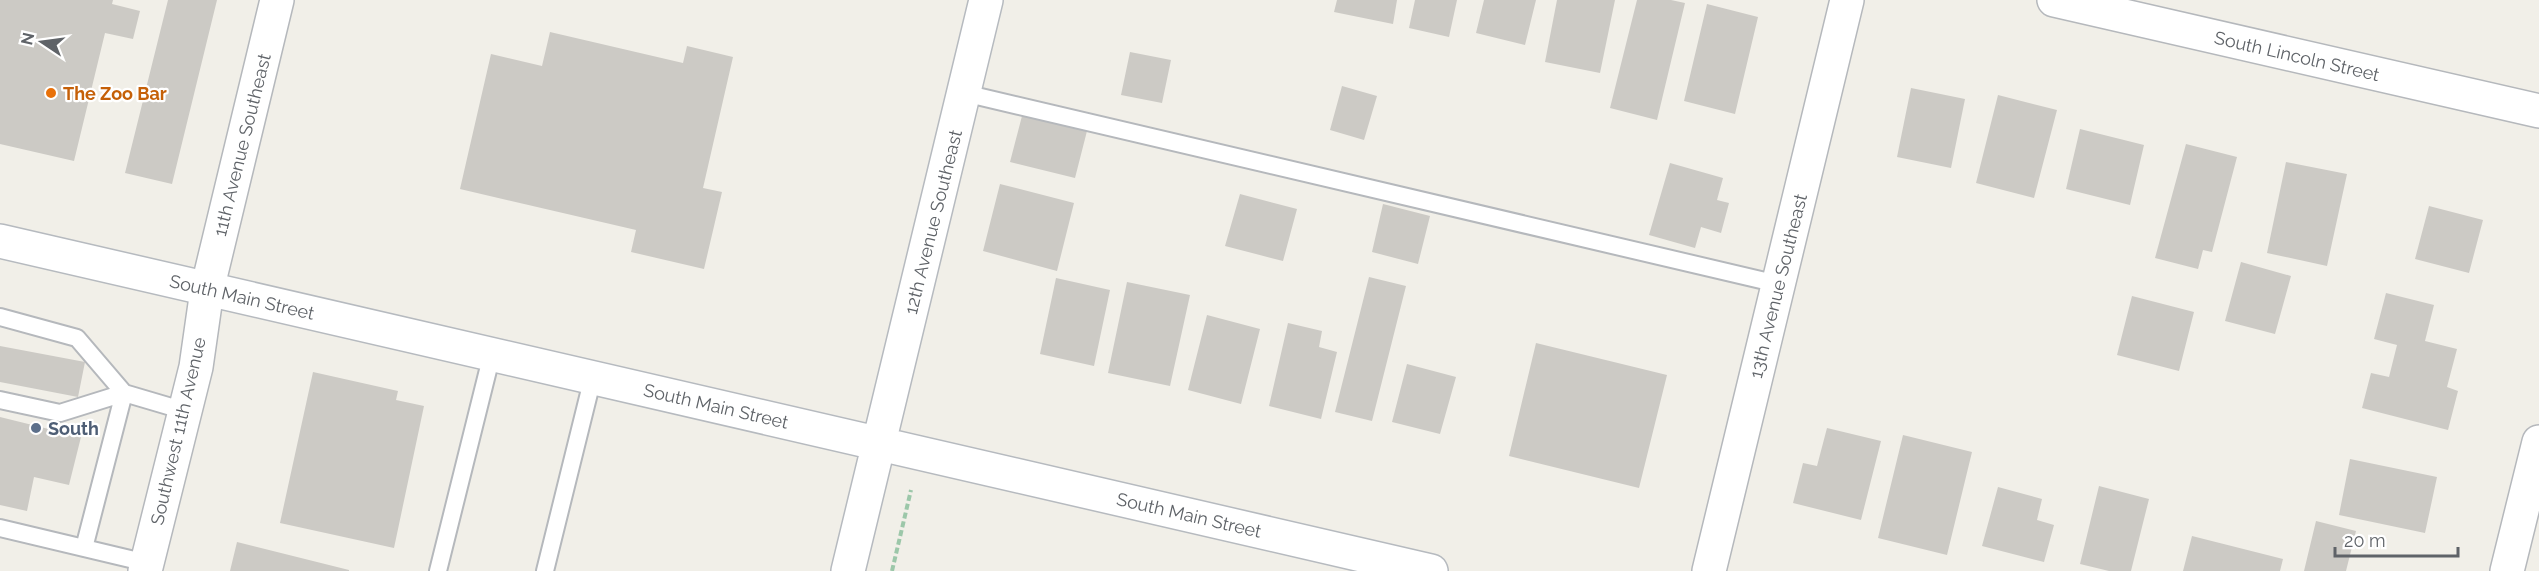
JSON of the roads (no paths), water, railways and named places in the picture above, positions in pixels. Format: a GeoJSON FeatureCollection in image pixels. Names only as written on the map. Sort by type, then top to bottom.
{"type":"FeatureCollection","features":[{"type":"Feature","properties":{"kind":"street","name":"11th Avenue Southeast"},"geometry":{"type":"LineString","coordinates":[[207,290],[277,0]]}},
{"type":"Feature","properties":{"kind":"street","name":"12th Avenue Southeast"},"geometry":{"type":"LineString","coordinates":[[848,571],[986,0]]}},
{"type":"Feature","properties":{"kind":"street","name":"13th Avenue Southeast"},"geometry":{"type":"LineString","coordinates":[[1709,571],[1847,0]]}},
{"type":"Feature","properties":{"kind":"street","name":"South Lincoln Street"},"geometry":{"type":"LineString","coordinates":[[2055,0],[2539,111]]}},
{"type":"Feature","properties":{"kind":"street","name":"South Main Street"},"geometry":{"type":"LineString","coordinates":[[0,241],[879,444],[1360,563],[1431,571]]}},
{"type":"Feature","properties":{"kind":"street","name":"Southwest 11th Avenue"},"geometry":{"type":"LineString","coordinates":[[146,567],[196,368],[207,290]]}},
{"type":"Feature","properties":{"kind":"street"},"geometry":{"type":"LineString","coordinates":[[2507,571],[2539,442]]}},
{"type":"Feature","properties":{"kind":"lane"},"geometry":{"type":"LineString","coordinates":[[964,93],[1778,284]]}},
{"type":"Feature","properties":{"kind":"lane"},"geometry":{"type":"LineString","coordinates":[[0,317],[77,338],[124,393],[185,411]]}},
{"type":"Feature","properties":{"kind":"lane"},"geometry":{"type":"LineString","coordinates":[[438,571],[492,354]]}},
{"type":"Feature","properties":{"kind":"lane"},"geometry":{"type":"LineString","coordinates":[[545,571],[593,377]]}},
{"type":"Feature","properties":{"kind":"lane"},"geometry":{"type":"LineString","coordinates":[[0,400],[60,413],[124,393]]}},
{"type":"Feature","properties":{"kind":"lane"},"geometry":{"type":"LineString","coordinates":[[84,548],[124,393]]}},
{"type":"Feature","properties":{"kind":"lane"},"geometry":{"type":"LineString","coordinates":[[0,528],[84,548],[146,567]]}},
{"type":"Feature","properties":{"kind":"place","name":"The Zoo Bar"},"geometry":{"type":"Point","coordinates":[51,93]}},
{"type":"Feature","properties":{"kind":"place","name":"South"},"geometry":{"type":"Point","coordinates":[36,428]}}]}
